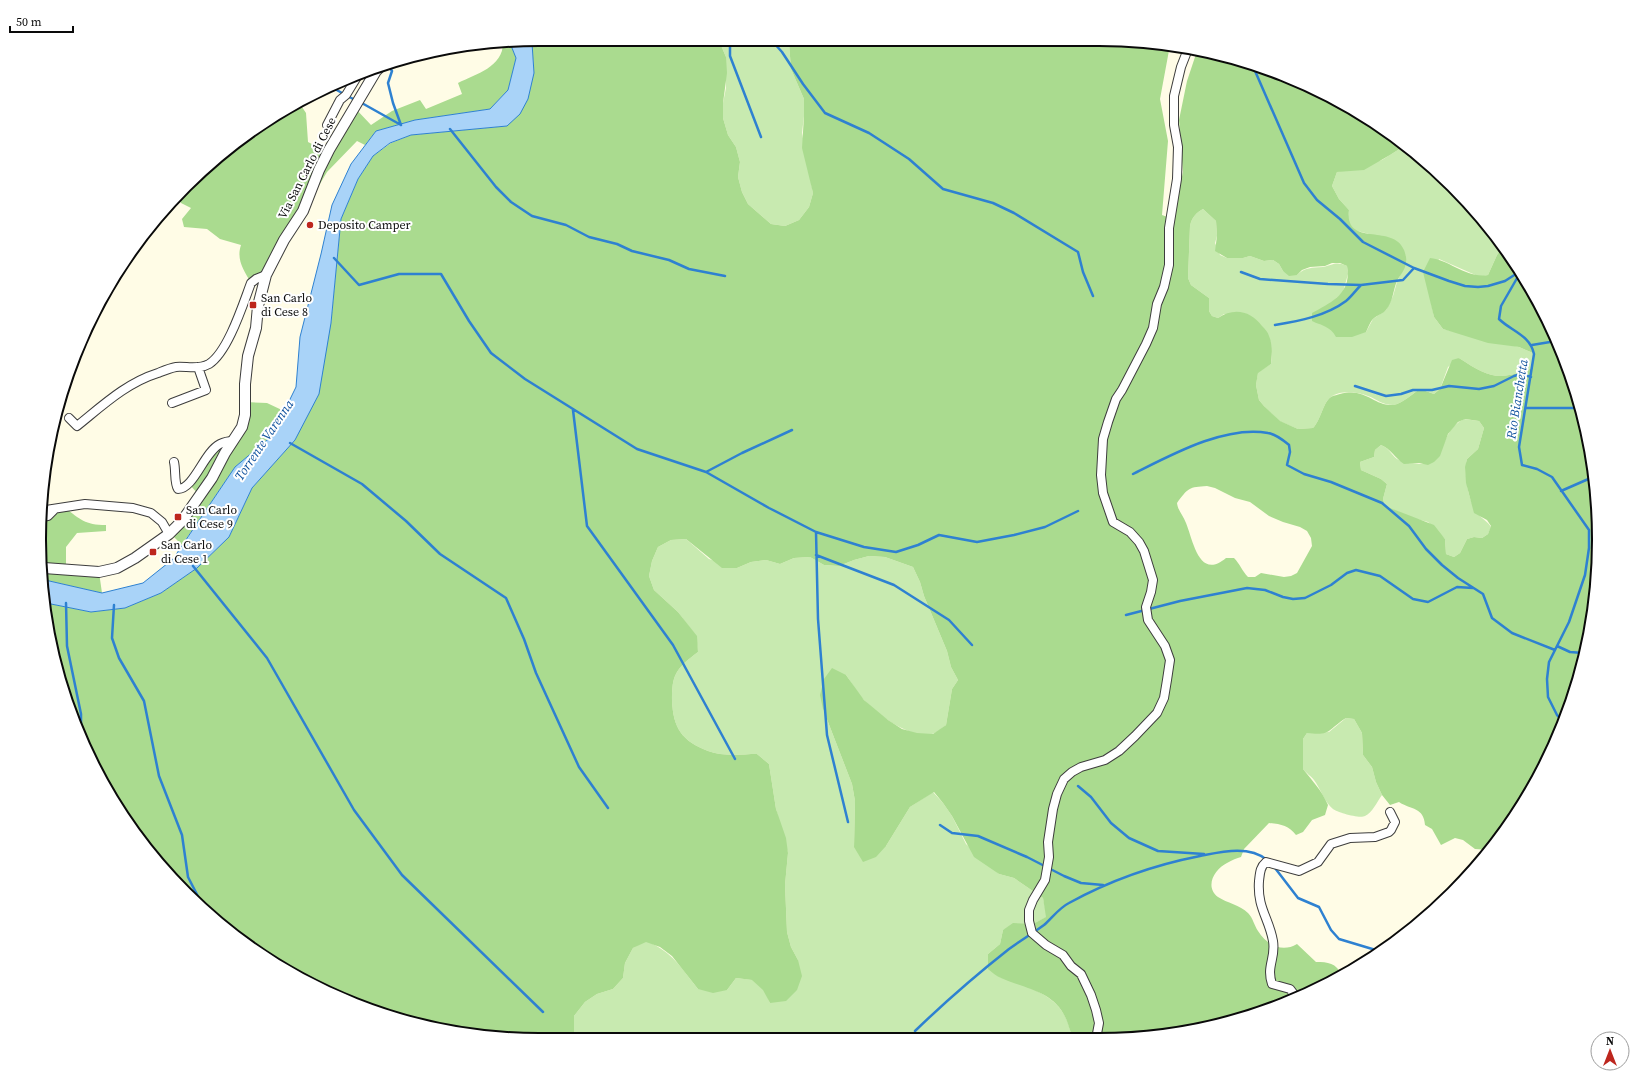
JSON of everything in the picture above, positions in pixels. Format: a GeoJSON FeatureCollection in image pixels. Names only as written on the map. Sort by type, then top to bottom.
{"type":"FeatureCollection","features":[{"type":"Feature","properties":{"kind":"street"},"geometry":{"type":"LineString","coordinates":[[1097,1033],[1098,1023],[1096,1010],[1081,974],[1071,966],[1063,955],[1046,945],[1032,933],[1029,921],[1029,910],[1045,880],[1049,856],[1048,842],[1053,809],[1057,794],[1064,779],[1081,767],[1106,760],[1119,751],[1156,713],[1164,698],[1170,660],[1166,646],[1148,620],[1146,607],[1153,580],[1146,556],[1139,542],[1130,532],[1113,522],[1103,493],[1101,475],[1103,439],[1108,422],[1116,399],[1153,328],[1157,304],[1164,287],[1169,265],[1169,228],[1177,178],[1178,147],[1174,125],[1174,96],[1181,67],[1186,54]]}},
{"type":"Feature","properties":{"kind":"street","name":"Via San Carlo di Cese"},"geometry":{"type":"LineString","coordinates":[[47,568],[99,572],[116,568],[135,558],[169,534],[182,521],[212,478],[225,453],[242,427],[245,415],[245,384],[248,356],[256,328],[258,306],[266,275],[284,240],[303,211],[319,170],[329,150],[374,75]]}},
{"type":"Feature","properties":{"kind":"street","name":"Via San Carlo di Cese"},"geometry":{"type":"LineString","coordinates":[[328,125],[340,100],[346,95],[352,84]]}},
{"type":"Feature","properties":{"kind":"street"},"geometry":{"type":"LineString","coordinates":[[70,418],[77,426],[122,390],[141,380],[175,368],[198,367],[209,364],[218,354],[239,316],[251,283],[266,275]]}},
{"type":"Feature","properties":{"kind":"street"},"geometry":{"type":"LineString","coordinates":[[172,404],[206,390],[198,367]]}},
{"type":"Feature","properties":{"kind":"street"},"geometry":{"type":"LineString","coordinates":[[174,462],[176,487],[178,489],[182,489],[189,484],[213,449],[222,443],[233,441]]}},
{"type":"Feature","properties":{"kind":"street"},"geometry":{"type":"LineString","coordinates":[[47,509],[85,504],[132,508],[151,513],[162,522],[169,534]]}},
{"type":"Feature","properties":{"kind":"street"},"geometry":{"type":"LineString","coordinates":[[47,516],[55,509]]}},
{"type":"Feature","properties":{"kind":"street"},"geometry":{"type":"LineString","coordinates":[[1293,993],[1290,989],[1272,984],[1269,974],[1273,941],[1260,905],[1258,891],[1262,865],[1266,862],[1298,871],[1318,862],[1331,844],[1350,838],[1376,837],[1389,832],[1395,822],[1390,812]]}},
{"type":"Feature","properties":{"kind":"green space"},"geometry":{"type":"Polygon","coordinates":[[[532,46],[721,46],[726,57],[727,73],[723,103],[723,118],[728,135],[736,147],[740,162],[738,177],[742,192],[748,204],[771,224],[785,226],[799,220],[809,207],[813,193],[802,148],[804,99],[791,69],[789,46],[1098,46],[1131,47],[1169,51],[1160,99],[1168,141],[1162,215],[1173,219],[1183,172],[1179,120],[1187,81],[1196,55],[1257,72],[1287,84],[1317,97],[1373,129],[1400,149],[1364,170],[1337,172],[1332,186],[1339,199],[1349,210],[1349,222],[1354,228],[1361,232],[1380,235],[1398,242],[1404,250],[1406,256],[1405,267],[1397,281],[1392,300],[1385,311],[1373,319],[1366,332],[1352,337],[1336,337],[1328,328],[1312,321],[1312,313],[1327,305],[1339,296],[1343,290],[1348,275],[1347,266],[1340,263],[1332,263],[1325,266],[1310,267],[1302,270],[1297,275],[1289,276],[1283,271],[1279,264],[1273,260],[1264,261],[1250,256],[1243,258],[1227,258],[1215,251],[1217,236],[1216,221],[1203,209],[1198,212],[1192,220],[1190,226],[1188,278],[1191,285],[1209,298],[1209,311],[1212,316],[1218,318],[1230,312],[1242,312],[1258,321],[1269,335],[1272,350],[1271,364],[1258,373],[1256,385],[1259,400],[1280,421],[1298,429],[1313,428],[1316,425],[1328,399],[1332,396],[1356,393],[1386,405],[1393,405],[1403,401],[1420,389],[1434,394],[1440,389],[1452,360],[1459,358],[1478,370],[1494,375],[1510,375],[1532,368],[1533,353],[1519,347],[1488,343],[1443,329],[1434,317],[1423,272],[1430,258],[1437,259],[1466,272],[1480,276],[1488,275],[1499,252],[1526,293],[1541,321],[1566,381],[1583,443],[1591,507],[1591,572],[1583,636],[1566,698],[1541,758],[1509,814],[1482,850],[1475,849],[1463,840],[1455,838],[1441,845],[1432,829],[1425,825],[1424,819],[1419,812],[1399,802],[1390,805],[1382,795],[1376,782],[1372,767],[1363,755],[1362,733],[1354,719],[1346,718],[1325,733],[1307,733],[1303,739],[1303,769],[1323,794],[1328,805],[1325,815],[1312,820],[1303,832],[1296,835],[1291,829],[1269,823],[1244,849],[1241,857],[1229,862],[1215,873],[1212,888],[1218,897],[1248,913],[1258,931],[1270,944],[1280,948],[1286,948],[1297,944],[1316,962],[1331,964],[1339,970],[1317,982],[1257,1007],[1195,1024],[1131,1032],[1071,1033],[1063,1013],[1049,998],[1031,989],[999,977],[988,969],[988,954],[1000,944],[1003,930],[1013,923],[1033,924],[1046,917],[1043,898],[1014,878],[999,874],[974,857],[952,816],[934,792],[910,807],[886,846],[876,857],[863,862],[854,847],[855,801],[852,784],[823,709],[820,695],[824,679],[832,668],[846,675],[864,700],[888,720],[902,729],[917,733],[933,734],[946,725],[952,689],[958,680],[951,667],[947,651],[913,567],[885,557],[869,556],[839,566],[824,565],[810,557],[794,558],[780,564],[766,560],[751,562],[737,568],[722,568],[686,539],[671,540],[658,547],[652,561],[649,576],[654,590],[678,612],[697,636],[698,652],[682,665],[674,679],[672,700],[674,718],[677,726],[685,738],[699,747],[720,754],[757,754],[769,764],[776,809],[786,838],[788,853],[785,885],[787,932],[791,947],[798,960],[802,976],[797,990],[786,1001],[770,1003],[763,990],[752,980],[736,978],[727,990],[713,993],[698,989],[672,956],[660,947],[646,942],[633,948],[625,963],[623,978],[613,989],[597,994],[585,1002],[574,1016],[574,1033],[507,1032],[443,1024],[381,1007],[321,982],[265,950],[214,911],[168,865],[129,814],[97,758],[72,698],[55,636],[50,604],[91,612],[125,608],[161,593],[197,568],[229,537],[252,488],[295,440],[331,323],[341,219],[358,179],[373,156],[391,143],[411,135],[507,126],[534,73],[532,46]],[[1465,419],[1458,422],[1448,434],[1440,456],[1428,465],[1419,463],[1404,464],[1388,449],[1381,445],[1375,450],[1374,457],[1360,462],[1361,470],[1381,479],[1387,484],[1383,499],[1385,506],[1434,525],[1445,539],[1446,554],[1454,557],[1460,553],[1467,539],[1474,537],[1482,538],[1488,534],[1491,526],[1487,520],[1474,513],[1466,483],[1465,467],[1467,459],[1478,449],[1484,428],[1479,421],[1465,419]],[[1207,486],[1189,489],[1177,503],[1198,556],[1203,562],[1209,565],[1217,564],[1226,558],[1234,558],[1248,577],[1255,577],[1261,573],[1284,577],[1297,573],[1312,546],[1311,538],[1307,531],[1269,516],[1250,502],[1235,498],[1215,488],[1207,486]]]}},
{"type":"Feature","properties":{"kind":"green space"},"geometry":{"type":"Polygon","coordinates":[[[721,46],[789,46],[791,69],[804,99],[802,133],[813,193],[809,207],[799,220],[785,226],[771,224],[748,204],[742,192],[738,177],[740,162],[736,147],[728,135],[723,118],[723,103],[726,88],[726,57],[721,46]]]}},
{"type":"Feature","properties":{"kind":"green space"},"geometry":{"type":"Polygon","coordinates":[[[502,47],[512,47],[516,58],[508,90],[490,109],[415,120],[376,131],[365,145],[357,141],[327,172],[266,275],[251,283],[240,260],[239,255],[241,245],[220,239],[207,229],[184,227],[182,219],[191,208],[180,202],[214,168],[239,148],[265,129],[293,112],[302,107],[306,113],[308,142],[328,152],[354,107],[371,125],[392,111],[420,100],[426,109],[462,94],[458,83],[480,73],[494,64],[502,51],[502,47]]]}},
{"type":"Feature","properties":{"kind":"green space"},"geometry":{"type":"Polygon","coordinates":[[[1400,149],[1424,168],[1470,214],[1499,252],[1488,275],[1480,277],[1439,259],[1428,287],[1434,317],[1443,329],[1519,347],[1533,353],[1532,368],[1510,375],[1494,375],[1478,370],[1459,358],[1448,367],[1440,389],[1434,394],[1420,389],[1403,401],[1393,405],[1380,402],[1359,393],[1339,393],[1328,399],[1316,425],[1313,428],[1298,429],[1279,421],[1259,400],[1256,385],[1258,372],[1271,364],[1271,342],[1224,314],[1218,318],[1212,316],[1209,311],[1209,298],[1191,285],[1188,278],[1190,226],[1192,220],[1198,212],[1203,209],[1216,221],[1217,236],[1215,243],[1220,255],[1227,258],[1243,258],[1250,256],[1264,261],[1273,260],[1279,264],[1283,271],[1297,275],[1309,268],[1337,264],[1347,266],[1348,274],[1343,292],[1332,302],[1319,324],[1327,325],[1333,330],[1366,332],[1373,319],[1386,310],[1393,296],[1397,282],[1406,262],[1405,254],[1369,234],[1354,230],[1349,224],[1349,210],[1339,199],[1332,186],[1337,172],[1382,160],[1400,149]]]}},
{"type":"Feature","properties":{"kind":"green space"},"geometry":{"type":"Polygon","coordinates":[[[245,402],[267,403],[284,411],[272,436],[235,467],[182,545],[170,533],[200,496],[189,484],[213,449],[233,441],[245,402]]]}},
{"type":"Feature","properties":{"kind":"green space"},"geometry":{"type":"Polygon","coordinates":[[[1464,419],[1479,421],[1484,428],[1478,449],[1467,459],[1466,481],[1470,498],[1476,511],[1491,527],[1488,534],[1482,538],[1474,537],[1467,539],[1460,553],[1454,557],[1446,554],[1445,539],[1428,522],[1413,518],[1385,506],[1383,499],[1387,484],[1381,479],[1361,470],[1360,462],[1374,457],[1375,450],[1381,445],[1397,459],[1405,462],[1427,464],[1433,462],[1439,454],[1452,429],[1457,423],[1464,419]]]}},
{"type":"Feature","properties":{"kind":"green space"},"geometry":{"type":"Polygon","coordinates":[[[64,507],[87,522],[106,525],[106,531],[77,533],[66,547],[66,569],[99,572],[102,593],[48,581],[46,540],[47,508],[64,507]]]}},
{"type":"Feature","properties":{"kind":"green space"},"geometry":{"type":"Polygon","coordinates":[[[686,539],[709,559],[737,568],[751,562],[766,560],[780,564],[794,558],[810,557],[824,565],[839,566],[869,556],[885,557],[913,567],[947,651],[951,667],[958,680],[952,689],[946,725],[938,732],[932,734],[923,735],[914,733],[886,719],[861,697],[846,675],[823,709],[852,784],[855,801],[854,847],[886,846],[910,807],[933,792],[952,816],[966,844],[999,874],[1014,878],[1043,898],[1047,917],[1033,924],[1003,930],[1000,944],[988,954],[1000,977],[1040,992],[1057,1005],[1063,1013],[1071,1033],[574,1033],[574,1016],[585,1002],[597,994],[613,989],[623,978],[625,963],[633,948],[646,941],[670,955],[698,989],[727,990],[736,978],[753,980],[764,990],[770,1003],[798,960],[791,947],[787,932],[785,885],[788,853],[776,809],[769,764],[757,754],[720,754],[699,747],[685,738],[677,726],[674,718],[672,688],[674,679],[682,665],[698,652],[696,636],[678,612],[654,590],[649,576],[652,561],[658,547],[671,540],[686,539]]]}},
{"type":"Feature","properties":{"kind":"green space"},"geometry":{"type":"Polygon","coordinates":[[[1346,718],[1354,719],[1362,733],[1363,755],[1372,767],[1376,782],[1382,795],[1370,812],[1362,817],[1348,815],[1333,809],[1314,780],[1303,769],[1303,739],[1307,733],[1329,732],[1346,718]]]}},
{"type":"Feature","properties":{"kind":"water"},"geometry":{"type":"Polygon","coordinates":[[[532,46],[534,73],[528,99],[520,114],[507,126],[411,135],[390,143],[373,156],[358,179],[341,219],[331,323],[319,394],[295,440],[252,488],[229,537],[197,568],[161,593],[125,608],[91,612],[50,604],[48,581],[102,593],[143,583],[173,559],[235,467],[272,436],[296,387],[300,337],[332,205],[351,164],[376,131],[415,120],[490,109],[508,90],[516,58],[512,47],[532,46]]]}},
{"type":"Feature","properties":{"kind":"waterway"},"geometry":{"type":"LineString","coordinates":[[730,46],[730,56],[761,137]]}},
{"type":"Feature","properties":{"kind":"waterway"},"geometry":{"type":"LineString","coordinates":[[777,46],[825,113],[869,133],[909,159],[943,189],[993,203],[1014,213],[1078,252],[1083,272],[1093,296]]}},
{"type":"Feature","properties":{"kind":"waterway"},"geometry":{"type":"LineString","coordinates":[[391,69],[392,71],[388,83],[401,125]]}},
{"type":"Feature","properties":{"kind":"waterway"},"geometry":{"type":"LineString","coordinates":[[1255,71],[1304,183],[1317,200],[1340,219],[1363,242],[1414,268],[1465,286],[1488,286],[1505,281],[1515,275]]}},
{"type":"Feature","properties":{"kind":"waterway"},"geometry":{"type":"LineString","coordinates":[[337,90],[355,100]]}},
{"type":"Feature","properties":{"kind":"waterway"},"geometry":{"type":"LineString","coordinates":[[360,102],[401,125]]}},
{"type":"Feature","properties":{"kind":"waterway"},"geometry":{"type":"LineString","coordinates":[[450,129],[496,187],[511,202],[532,216],[566,225],[589,237],[617,244],[632,251],[669,260],[689,269],[725,276]]}},
{"type":"Feature","properties":{"kind":"waterway"},"geometry":{"type":"LineString","coordinates":[[334,258],[359,285],[399,274],[441,274],[469,321],[491,353],[525,379],[637,449],[706,472],[769,508],[816,532],[864,547],[896,552],[918,545],[939,535],[977,542],[1014,535],[1045,527],[1078,511]]}},
{"type":"Feature","properties":{"kind":"waterway"},"geometry":{"type":"LineString","coordinates":[[1241,272],[1260,279],[1361,285],[1403,280],[1414,268]]}},
{"type":"Feature","properties":{"kind":"waterway","name":"Rio Bianchetta"},"geometry":{"type":"LineString","coordinates":[[1517,278],[1501,306],[1499,319],[1529,342],[1534,354],[1519,447],[1522,465],[1537,469],[1552,477],[1589,530],[1589,548],[1585,575],[1569,622],[1549,662],[1547,679],[1548,697],[1559,717]]}},
{"type":"Feature","properties":{"kind":"waterway"},"geometry":{"type":"LineString","coordinates":[[1275,325],[1303,320],[1330,311],[1350,298],[1361,285]]}},
{"type":"Feature","properties":{"kind":"waterway"},"geometry":{"type":"LineString","coordinates":[[1532,345],[1550,342]]}},
{"type":"Feature","properties":{"kind":"waterway"},"geometry":{"type":"LineString","coordinates":[[1355,386],[1386,396],[1401,394],[1413,390],[1432,390],[1449,386],[1479,389],[1494,386],[1521,374],[1531,377]]}},
{"type":"Feature","properties":{"kind":"waterway"},"geometry":{"type":"LineString","coordinates":[[1526,408],[1574,408]]}},
{"type":"Feature","properties":{"kind":"waterway"},"geometry":{"type":"LineString","coordinates":[[573,410],[587,526],[673,645],[735,759]]}},
{"type":"Feature","properties":{"kind":"waterway"},"geometry":{"type":"LineString","coordinates":[[706,472],[742,453],[792,430]]}},
{"type":"Feature","properties":{"kind":"waterway"},"geometry":{"type":"LineString","coordinates":[[1133,474],[1164,458],[1216,437],[1234,433],[1251,432],[1268,433],[1274,435],[1289,445],[1290,452],[1287,465],[1304,474],[1331,482],[1382,503],[1409,526],[1426,549],[1442,565],[1458,578],[1483,594],[1492,618],[1512,633],[1555,650]]}},
{"type":"Feature","properties":{"kind":"waterway"},"geometry":{"type":"LineString","coordinates":[[290,443],[362,484],[406,521],[440,554],[506,598],[524,639],[536,673],[579,767],[608,808]]}},
{"type":"Feature","properties":{"kind":"waterway"},"geometry":{"type":"LineString","coordinates":[[1561,491],[1588,479]]}},
{"type":"Feature","properties":{"kind":"waterway"},"geometry":{"type":"LineString","coordinates":[[816,532],[818,619],[827,735],[848,822]]}},
{"type":"Feature","properties":{"kind":"waterway"},"geometry":{"type":"LineString","coordinates":[[816,555],[894,585],[949,620],[972,645]]}},
{"type":"Feature","properties":{"kind":"waterway"},"geometry":{"type":"LineString","coordinates":[[193,566],[267,658],[354,810],[402,875],[543,1012]]}},
{"type":"Feature","properties":{"kind":"waterway"},"geometry":{"type":"LineString","coordinates":[[1126,615],[1180,601],[1247,588],[1265,590],[1293,599],[1305,598],[1331,585],[1347,573],[1356,570],[1380,576],[1413,599],[1428,602],[1457,587],[1473,588]]}},
{"type":"Feature","properties":{"kind":"waterway"},"geometry":{"type":"LineString","coordinates":[[66,603],[67,646],[81,714],[81,720]]}},
{"type":"Feature","properties":{"kind":"waterway"},"geometry":{"type":"LineString","coordinates":[[114,605],[112,638],[119,658],[144,701],[159,776],[182,835],[188,877],[196,893]]}},
{"type":"Feature","properties":{"kind":"waterway"},"geometry":{"type":"LineString","coordinates":[[1557,646],[1570,652],[1579,653]]}},
{"type":"Feature","properties":{"kind":"waterway"},"geometry":{"type":"LineString","coordinates":[[1078,786],[1091,797],[1111,823],[1129,838],[1158,851],[1204,854]]}},
{"type":"Feature","properties":{"kind":"waterway"},"geometry":{"type":"LineString","coordinates":[[940,825],[952,833],[978,836],[1027,857],[1081,883],[1103,885]]}},
{"type":"Feature","properties":{"kind":"waterway"},"geometry":{"type":"LineString","coordinates":[[915,1031],[949,999],[1009,949],[1044,925],[1065,905],[1084,895],[1149,869],[1208,854],[1243,851],[1252,852],[1267,860]]}},
{"type":"Feature","properties":{"kind":"waterway"},"geometry":{"type":"LineString","coordinates":[[1275,868],[1298,898],[1319,907],[1331,930],[1339,939],[1374,949]]}},
{"type":"Feature","properties":{"kind":"place","name":"Deposito Camper"},"geometry":{"type":"Point","coordinates":[310,225]}},
{"type":"Feature","properties":{"kind":"place","name":"San Carlo di Cese 8"},"geometry":{"type":"Point","coordinates":[253,305]}},
{"type":"Feature","properties":{"kind":"place","name":"San Carlo di Cese 9"},"geometry":{"type":"Point","coordinates":[178,517]}},
{"type":"Feature","properties":{"kind":"place","name":"San Carlo di Cese 1"},"geometry":{"type":"Point","coordinates":[153,552]}},
{"type":"Feature","properties":{"kind":"water label","name":"Torrente Varenna"},"geometry":{"type":"Point","coordinates":[264,440]}}]}
